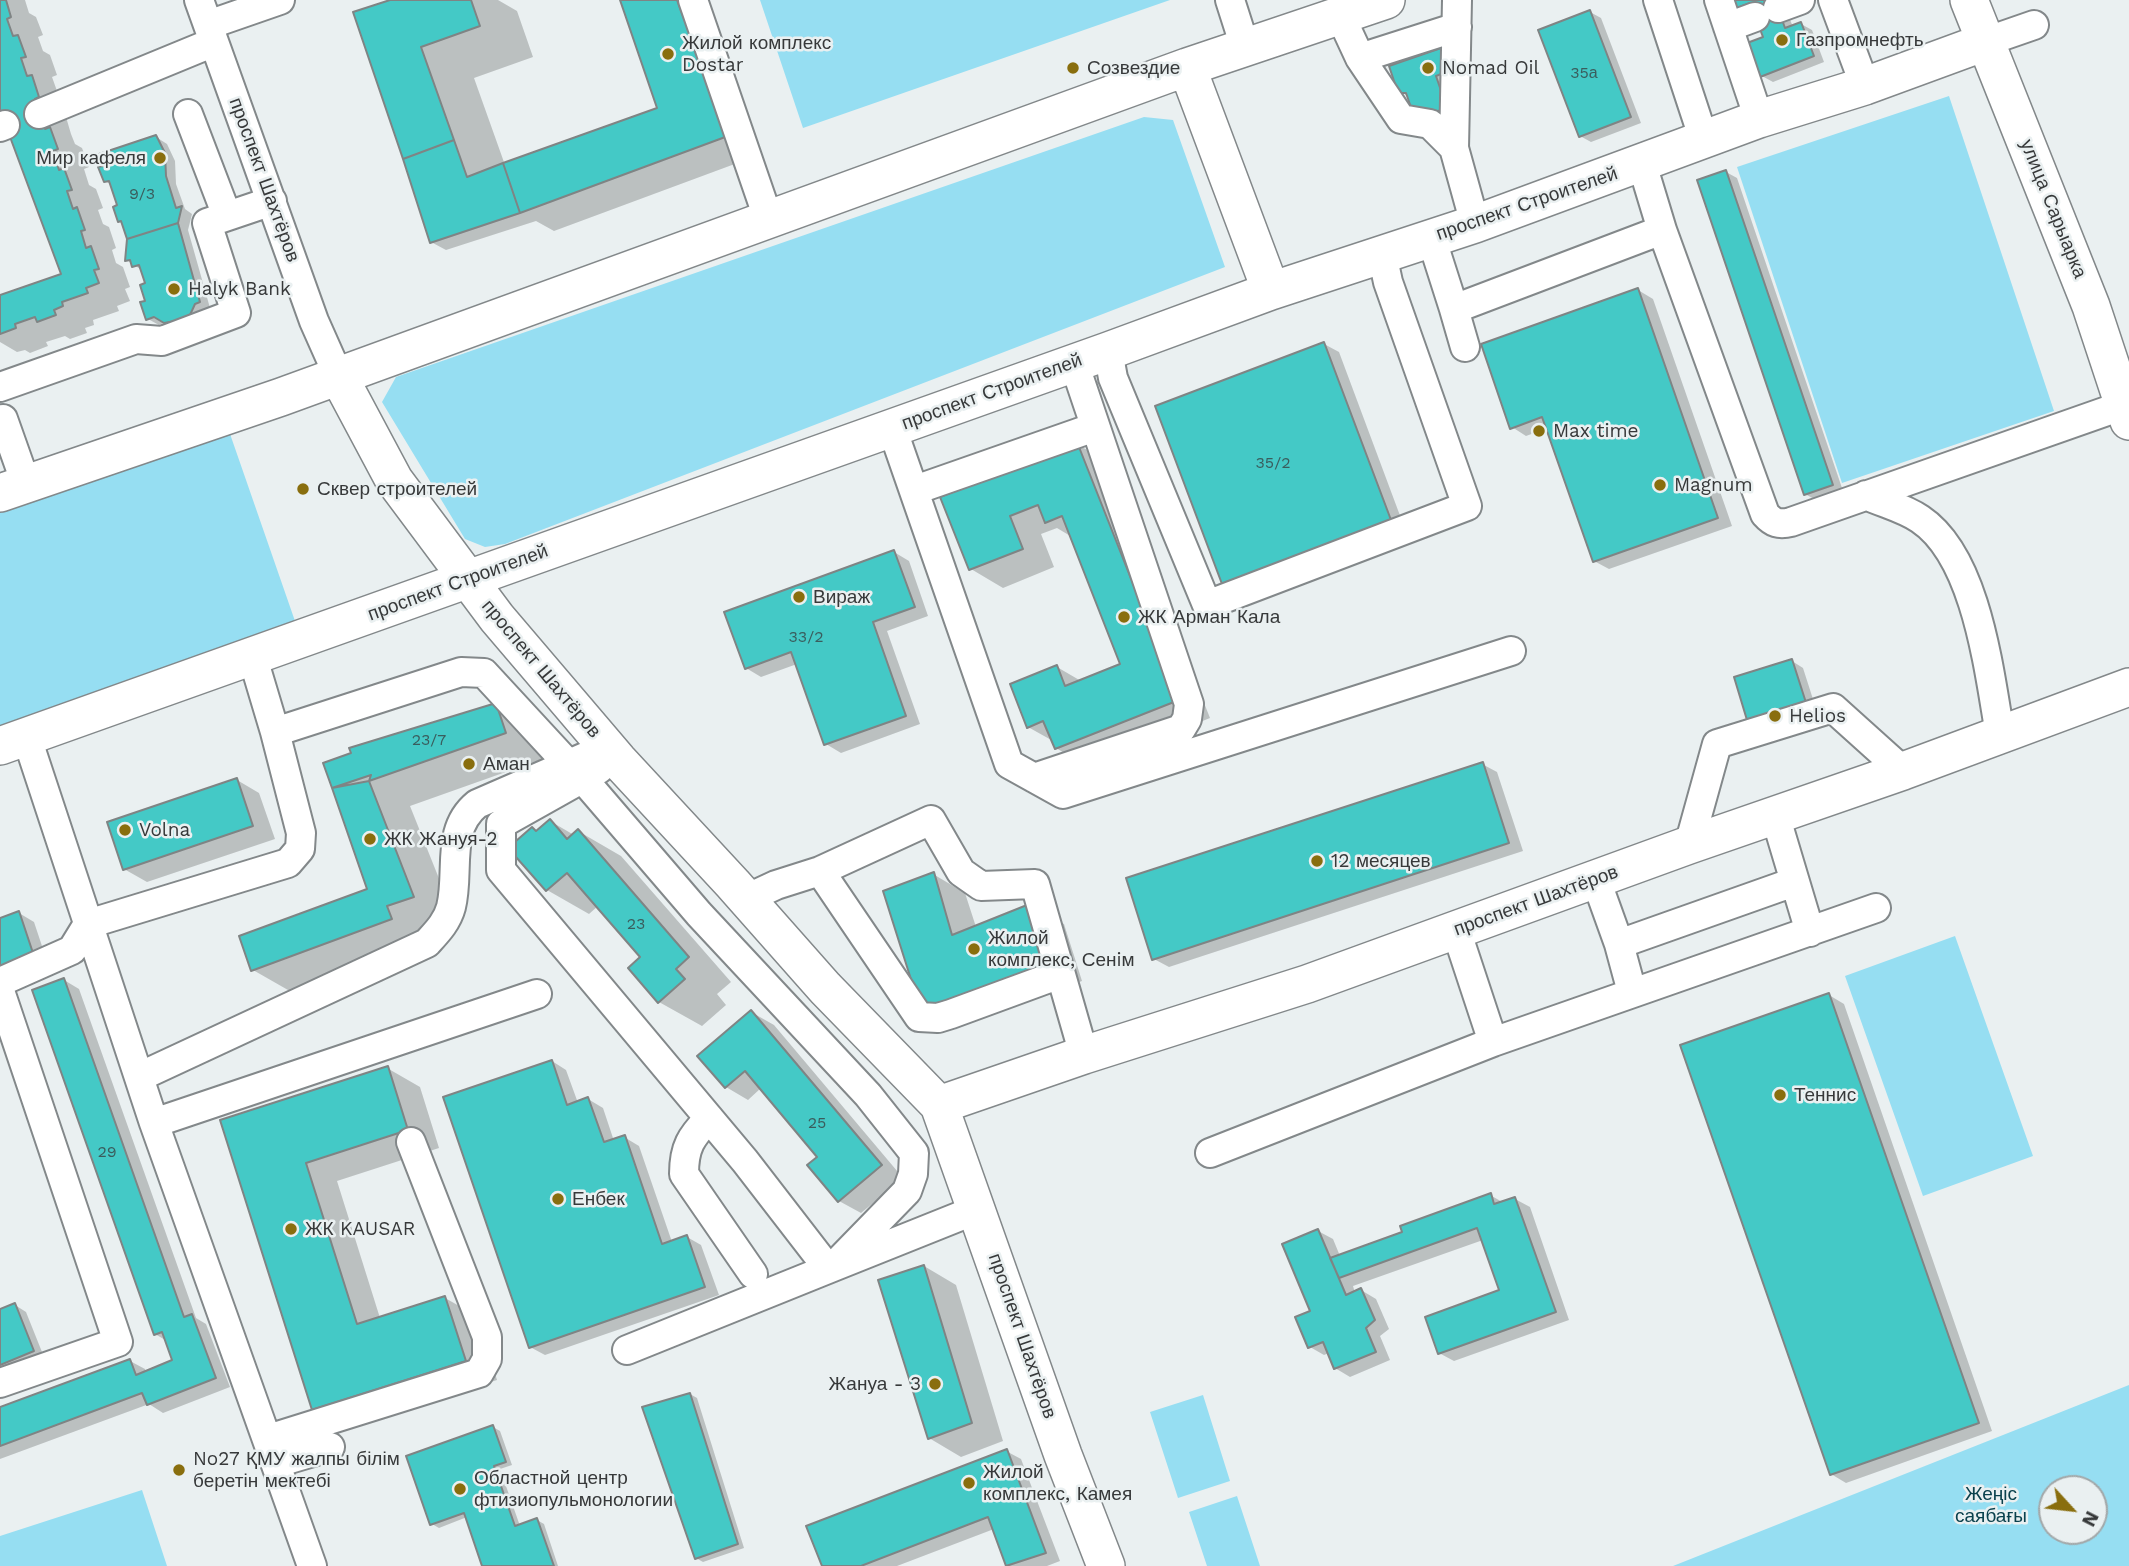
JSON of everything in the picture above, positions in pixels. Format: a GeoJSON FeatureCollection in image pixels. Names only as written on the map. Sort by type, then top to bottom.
{"type":"FeatureCollection","features":[{"type":"Feature","properties":{"kind":"main road"},"geometry":{"type":"LineString","coordinates":[[13,489],[338,375],[1187,67],[1386,0]]}},
{"type":"Feature","properties":{"kind":"main road","name":"улица Сарыарка"},"geometry":{"type":"LineString","coordinates":[[1969,0],[2074,261],[2126,413]]}},
{"type":"Feature","properties":{"kind":"main road","name":"проспект Строителей"},"geometry":{"type":"LineString","coordinates":[[13,742],[252,654],[1271,291],[1475,224],[1759,119],[1865,86],[1984,42]]}},
{"type":"Feature","properties":{"kind":"main road"},"geometry":{"type":"LineString","coordinates":[[1187,67],[1271,291]]}},
{"type":"Feature","properties":{"kind":"main road","name":"проспект Шахтёров"},"geometry":{"type":"LineString","coordinates":[[338,375],[394,480],[497,618],[612,752],[825,988],[939,1105],[1063,1455],[1106,1566]]}},
{"type":"Feature","properties":{"kind":"main road","name":"проспект Шахтёров"},"geometry":{"type":"LineString","coordinates":[[939,1105],[1084,1055],[1307,984],[1689,845],[1903,771],[2129,687]]}},
{"type":"Feature","properties":{"kind":"street"},"geometry":{"type":"LineString","coordinates":[[39,114],[207,22],[280,0]]}},
{"type":"Feature","properties":{"kind":"street"},"geometry":{"type":"LineString","coordinates":[[693,0],[768,219]]}},
{"type":"Feature","properties":{"kind":"street"},"geometry":{"type":"LineString","coordinates":[[1230,0],[1245,47]]}},
{"type":"Feature","properties":{"kind":"street"},"geometry":{"type":"LineString","coordinates":[[1658,0],[1704,139]]}},
{"type":"Feature","properties":{"kind":"street"},"geometry":{"type":"LineString","coordinates":[[1719,0],[1759,119]]}},
{"type":"Feature","properties":{"kind":"street"},"geometry":{"type":"LineString","coordinates":[[1833,0],[1865,86]]}},
{"type":"Feature","properties":{"kind":"street"},"geometry":{"type":"LineString","coordinates":[[1728,27],[1777,8]]}},
{"type":"Feature","properties":{"kind":"street"},"geometry":{"type":"LineString","coordinates":[[1360,58],[1457,14],[1454,148],[1475,224]]}},
{"type":"Feature","properties":{"kind":"street"},"geometry":{"type":"LineString","coordinates":[[1340,15],[1360,58],[1401,119],[1430,124],[1454,148]]}},
{"type":"Feature","properties":{"kind":"street","name":"проспект Шахтёров"},"geometry":{"type":"LineString","coordinates":[[207,22],[314,321],[338,375]]}},
{"type":"Feature","properties":{"kind":"street"},"geometry":{"type":"LineString","coordinates":[[1984,42],[2034,25]]}},
{"type":"Feature","properties":{"kind":"street"},"geometry":{"type":"LineString","coordinates":[[188,114],[227,216]]}},
{"type":"Feature","properties":{"kind":"street"},"geometry":{"type":"LineString","coordinates":[[1642,164],[1662,230],[1765,514],[1771,521],[1781,524],[2126,413]]}},
{"type":"Feature","properties":{"kind":"street"},"geometry":{"type":"LineString","coordinates":[[0,387],[136,339],[162,341],[236,313],[207,223],[272,201]]}},
{"type":"Feature","properties":{"kind":"street"},"geometry":{"type":"LineString","coordinates":[[1454,309],[1662,230]]}},
{"type":"Feature","properties":{"kind":"street"},"geometry":{"type":"LineString","coordinates":[[1432,237],[1465,347]]}},
{"type":"Feature","properties":{"kind":"street"},"geometry":{"type":"LineString","coordinates":[[1108,351],[1113,378],[1207,605],[1467,506],[1388,282],[1382,254]]}},
{"type":"Feature","properties":{"kind":"street"},"geometry":{"type":"LineString","coordinates":[[1034,778],[1181,729],[1187,719],[1189,704],[1073,363]]}},
{"type":"Feature","properties":{"kind":"street"},"geometry":{"type":"LineString","coordinates":[[1,416],[13,489]]}},
{"type":"Feature","properties":{"kind":"street"},"geometry":{"type":"LineString","coordinates":[[915,490],[1095,427]]}},
{"type":"Feature","properties":{"kind":"street"},"geometry":{"type":"LineString","coordinates":[[892,428],[1009,764],[1063,794],[1511,651]]}},
{"type":"Feature","properties":{"kind":"street"},"geometry":{"type":"LineString","coordinates":[[1866,495],[1920,519],[1944,542],[1970,591],[1984,644],[2000,734]]}},
{"type":"Feature","properties":{"kind":"street"},"geometry":{"type":"LineString","coordinates":[[0,982],[72,950],[88,924],[288,863],[300,849],[301,833],[252,654]]}},
{"type":"Feature","properties":{"kind":"street"},"geometry":{"type":"LineString","coordinates":[[275,732],[461,671],[484,673],[576,772],[699,914],[868,1095],[914,1153],[913,1174],[907,1191],[833,1268]]}},
{"type":"Feature","properties":{"kind":"street"},"geometry":{"type":"LineString","coordinates":[[1689,845],[1717,744],[1833,708],[1903,771]]}},
{"type":"Feature","properties":{"kind":"street"},"geometry":{"type":"LineString","coordinates":[[13,742],[88,924],[154,1124],[312,1566]]}},
{"type":"Feature","properties":{"kind":"street"},"geometry":{"type":"LineString","coordinates":[[612,752],[576,772],[501,824],[501,870],[709,1118],[823,1262],[833,1268]]}},
{"type":"Feature","properties":{"kind":"street"},"geometry":{"type":"LineString","coordinates":[[139,1077],[427,943],[442,927],[451,906],[457,831],[466,813],[477,804],[576,772]]}},
{"type":"Feature","properties":{"kind":"street"},"geometry":{"type":"LineString","coordinates":[[1775,815],[1810,932]]}},
{"type":"Feature","properties":{"kind":"street"},"geometry":{"type":"LineString","coordinates":[[699,914],[739,892],[776,885],[820,871],[931,820],[961,872],[981,886],[1035,884],[1084,1055]]}},
{"type":"Feature","properties":{"kind":"street"},"geometry":{"type":"LineString","coordinates":[[820,871],[919,1017],[938,1018],[1060,974]]}},
{"type":"Feature","properties":{"kind":"street"},"geometry":{"type":"LineString","coordinates":[[1596,880],[1619,944],[1632,992]]}},
{"type":"Feature","properties":{"kind":"street"},"geometry":{"type":"LineString","coordinates":[[1619,944],[1794,882]]}},
{"type":"Feature","properties":{"kind":"street"},"geometry":{"type":"LineString","coordinates":[[1210,1153],[1353,1110],[1493,1042],[1877,908]]}},
{"type":"Feature","properties":{"kind":"street"},"geometry":{"type":"LineString","coordinates":[[1456,930],[1493,1042]]}},
{"type":"Feature","properties":{"kind":"street"},"geometry":{"type":"LineString","coordinates":[[0,992],[118,1342],[0,1382]]}},
{"type":"Feature","properties":{"kind":"street"},"geometry":{"type":"LineString","coordinates":[[154,1124],[537,994]]}},
{"type":"Feature","properties":{"kind":"street"},"geometry":{"type":"LineString","coordinates":[[709,1118],[692,1135],[684,1157],[684,1174],[754,1274]]}},
{"type":"Feature","properties":{"kind":"street"},"geometry":{"type":"LineString","coordinates":[[272,1451],[479,1373],[486,1359],[487,1337],[411,1142]]}},
{"type":"Feature","properties":{"kind":"street"},"geometry":{"type":"LineString","coordinates":[[627,1350],[978,1209]]}},
{"type":"Feature","properties":{"kind":"street"},"geometry":{"type":"LineString","coordinates":[[272,1451],[330,1447]]}},
{"type":"Feature","properties":{"kind":"green space"},"geometry":{"type":"Polygon","coordinates":[[[760,0],[1170,0],[803,128],[760,0]]]}},
{"type":"Feature","properties":{"kind":"green space"},"geometry":{"type":"Polygon","coordinates":[[[1949,96],[2054,411],[1842,483],[1737,167],[1949,96]]]}},
{"type":"Feature","properties":{"kind":"green space"},"geometry":{"type":"Polygon","coordinates":[[[1144,117],[1173,120],[1225,267],[505,544],[485,547],[465,539],[382,402],[396,377],[1144,117]]]}},
{"type":"Feature","properties":{"kind":"green space"},"geometry":{"type":"Polygon","coordinates":[[[229,431],[296,624],[0,730],[0,513],[229,431]]]}},
{"type":"Feature","properties":{"kind":"green space"},"geometry":{"type":"Polygon","coordinates":[[[1955,936],[2033,1156],[1923,1196],[1845,976],[1955,936]]]}},
{"type":"Feature","properties":{"kind":"green space","name":"Жеңіс саябағы"},"geometry":{"type":"Polygon","coordinates":[[[2129,1385],[2129,1566],[1673,1566],[2129,1385]]]}},
{"type":"Feature","properties":{"kind":"green space"},"geometry":{"type":"Polygon","coordinates":[[[1203,1395],[1230,1481],[1178,1498],[1150,1412],[1203,1395]]]}},
{"type":"Feature","properties":{"kind":"green space"},"geometry":{"type":"Polygon","coordinates":[[[142,1490],[167,1566],[0,1566],[0,1536],[142,1490]]]}},
{"type":"Feature","properties":{"kind":"green space"},"geometry":{"type":"Polygon","coordinates":[[[1237,1496],[1260,1566],[1207,1566],[1189,1512],[1237,1496]]]}},
{"type":"Feature","properties":{"kind":"building"},"geometry":{"type":"Polygon","coordinates":[[[0,0],[6,0],[11,17],[7,19],[13,36],[18,35],[26,57],[21,58],[27,76],[32,75],[39,97],[35,99],[39,114],[45,129],[50,127],[58,149],[53,151],[59,170],[64,168],[72,190],[67,191],[73,209],[77,207],[85,230],[81,231],[86,248],[91,246],[99,269],[94,270],[99,283],[86,288],[88,293],[62,302],[63,306],[54,310],[56,315],[37,322],[35,317],[15,324],[16,328],[0,334],[0,295],[61,274],[0,110],[0,0]]]}},
{"type":"Feature","properties":{"kind":"building"},"geometry":{"type":"Polygon","coordinates":[[[390,0],[471,0],[480,26],[421,47],[454,140],[403,159],[353,12],[390,0]]]}},
{"type":"Feature","properties":{"kind":"building","name":"Жилой комплекс Dostar"},"geometry":{"type":"Polygon","coordinates":[[[620,0],[677,0],[728,136],[520,213],[503,163],[657,108],[620,0]]]}},
{"type":"Feature","properties":{"kind":"building","name":"Газпромнефть"},"geometry":{"type":"Polygon","coordinates":[[[1725,0],[1775,0],[1785,28],[1801,22],[1814,56],[1760,77],[1747,43],[1763,37],[1750,3],[1729,11],[1725,0]]]}},
{"type":"Feature","properties":{"kind":"building"},"geometry":{"type":"Polygon","coordinates":[[[1590,10],[1631,117],[1579,137],[1538,30],[1590,10]]]}},
{"type":"Feature","properties":{"kind":"building"},"geometry":{"type":"Polygon","coordinates":[[[1441,48],[1449,71],[1436,76],[1447,108],[1415,119],[1406,93],[1398,93],[1389,66],[1441,48]]]}},
{"type":"Feature","properties":{"kind":"building"},"geometry":{"type":"Polygon","coordinates":[[[156,135],[165,153],[166,176],[176,208],[182,206],[178,223],[127,239],[113,207],[117,205],[109,181],[104,182],[98,167],[103,166],[99,154],[156,135]]]}},
{"type":"Feature","properties":{"kind":"building"},"geometry":{"type":"Polygon","coordinates":[[[454,140],[467,177],[503,163],[520,213],[430,243],[403,159],[454,140]]]}},
{"type":"Feature","properties":{"kind":"building"},"geometry":{"type":"Polygon","coordinates":[[[1726,170],[1833,485],[1804,495],[1697,180],[1726,170]]]}},
{"type":"Feature","properties":{"kind":"building"},"geometry":{"type":"Polygon","coordinates":[[[178,223],[200,302],[195,304],[190,315],[176,321],[164,323],[154,317],[146,320],[140,302],[145,301],[140,285],[145,283],[139,265],[132,267],[130,260],[125,261],[127,239],[178,223]]]}},
{"type":"Feature","properties":{"kind":"building"},"geometry":{"type":"Polygon","coordinates":[[[1638,288],[1718,518],[1593,562],[1542,417],[1510,429],[1481,344],[1638,288]]]}},
{"type":"Feature","properties":{"kind":"building"},"geometry":{"type":"Polygon","coordinates":[[[1324,342],[1391,520],[1222,584],[1155,406],[1324,342]]]}},
{"type":"Feature","properties":{"kind":"building","name":"ЖК Арман Кала"},"geometry":{"type":"Polygon","coordinates":[[[1077,442],[1179,700],[1055,749],[1043,721],[1027,728],[1010,684],[1057,665],[1065,686],[1120,664],[1062,516],[1045,523],[1038,505],[1010,516],[1023,549],[969,570],[940,497],[1077,442]]]}},
{"type":"Feature","properties":{"kind":"building"},"geometry":{"type":"Polygon","coordinates":[[[894,550],[915,607],[873,622],[906,716],[824,745],[791,652],[745,669],[724,612],[894,550]]]}},
{"type":"Feature","properties":{"kind":"building"},"geometry":{"type":"Polygon","coordinates":[[[1792,659],[1809,712],[1750,730],[1734,677],[1792,659]]]}},
{"type":"Feature","properties":{"kind":"building","name":"ЖК Жануя-2"},"geometry":{"type":"Polygon","coordinates":[[[496,703],[506,733],[369,781],[371,775],[332,788],[323,763],[351,753],[349,748],[496,703]]]}},
{"type":"Feature","properties":{"kind":"building","name":"12 месяцев"},"geometry":{"type":"Polygon","coordinates":[[[1483,762],[1509,843],[1152,960],[1126,878],[1483,762]]]}},
{"type":"Feature","properties":{"kind":"building"},"geometry":{"type":"Polygon","coordinates":[[[237,778],[253,826],[123,870],[107,822],[237,778]]]}},
{"type":"Feature","properties":{"kind":"building","name":"ЖК Жануя-2"},"geometry":{"type":"Polygon","coordinates":[[[369,781],[414,897],[387,906],[392,919],[251,971],[239,936],[367,889],[332,788],[369,781]]]}},
{"type":"Feature","properties":{"kind":"building"},"geometry":{"type":"Polygon","coordinates":[[[550,819],[567,839],[578,829],[689,957],[676,969],[685,979],[658,1003],[628,968],[640,957],[567,873],[546,891],[508,848],[532,827],[536,831],[550,819]]]}},
{"type":"Feature","properties":{"kind":"building","name":"Жилой комплекс, Сенiм"},"geometry":{"type":"Polygon","coordinates":[[[934,872],[952,935],[1032,903],[1050,963],[921,1011],[883,891],[934,872]]]}},
{"type":"Feature","properties":{"kind":"building"},"geometry":{"type":"Polygon","coordinates":[[[19,911],[35,959],[0,971],[0,918],[19,911]]]}},
{"type":"Feature","properties":{"kind":"building"},"geometry":{"type":"Polygon","coordinates":[[[64,978],[184,1317],[192,1314],[216,1378],[147,1405],[142,1393],[0,1446],[0,1407],[130,1359],[136,1375],[172,1360],[162,1332],[154,1335],[32,990],[64,978]]]}},
{"type":"Feature","properties":{"kind":"building"},"geometry":{"type":"Polygon","coordinates":[[[1829,993],[1979,1423],[1830,1475],[1680,1045],[1829,993]]]}},
{"type":"Feature","properties":{"kind":"building"},"geometry":{"type":"Polygon","coordinates":[[[751,1010],[882,1165],[838,1202],[807,1165],[817,1157],[745,1071],[725,1088],[697,1056],[751,1010]]]}},
{"type":"Feature","properties":{"kind":"building"},"geometry":{"type":"Polygon","coordinates":[[[552,1060],[567,1105],[588,1097],[604,1142],[625,1135],[662,1244],[687,1235],[705,1287],[529,1348],[443,1097],[552,1060]]]}},
{"type":"Feature","properties":{"kind":"building","name":"ЖК KAUSAR"},"geometry":{"type":"Polygon","coordinates":[[[388,1066],[408,1130],[306,1163],[357,1324],[445,1296],[466,1361],[312,1410],[220,1120],[388,1066]]]}},
{"type":"Feature","properties":{"kind":"building"},"geometry":{"type":"Polygon","coordinates":[[[1491,1193],[1494,1204],[1515,1197],[1556,1312],[1438,1354],[1425,1317],[1499,1290],[1477,1228],[1339,1278],[1330,1258],[1402,1232],[1400,1226],[1491,1193]]]}},
{"type":"Feature","properties":{"kind":"building"},"geometry":{"type":"Polygon","coordinates":[[[1318,1229],[1346,1295],[1361,1288],[1375,1320],[1366,1328],[1376,1352],[1334,1369],[1323,1342],[1308,1348],[1295,1317],[1310,1311],[1282,1244],[1318,1229]]]}},
{"type":"Feature","properties":{"kind":"building","name":"Жануа - 3"},"geometry":{"type":"Polygon","coordinates":[[[924,1265],[972,1423],[928,1439],[878,1280],[924,1265]]]}},
{"type":"Feature","properties":{"kind":"building"},"geometry":{"type":"Polygon","coordinates":[[[15,1303],[34,1351],[0,1365],[0,1309],[15,1303]]]}},
{"type":"Feature","properties":{"kind":"building"},"geometry":{"type":"Polygon","coordinates":[[[690,1393],[738,1544],[695,1559],[642,1407],[690,1393]]]}},
{"type":"Feature","properties":{"kind":"building","name":"Областной центр фтизиопульмонологии"},"geometry":{"type":"Polygon","coordinates":[[[493,1425],[506,1462],[494,1466],[515,1526],[537,1518],[554,1566],[482,1566],[464,1513],[430,1525],[406,1456],[493,1425]]]}},
{"type":"Feature","properties":{"kind":"building","name":"Жилой комплекс, Камея"},"geometry":{"type":"Polygon","coordinates":[[[1007,1449],[1046,1553],[1006,1566],[988,1517],[861,1566],[822,1566],[806,1526],[1007,1449]]]}},
{"type":"Feature","properties":{"kind":"place","name":"Газпромнефть"},"geometry":{"type":"Point","coordinates":[1782,40]}},
{"type":"Feature","properties":{"kind":"place","name":"Жилой комплекс Dostar"},"geometry":{"type":"Point","coordinates":[668,54]}},
{"type":"Feature","properties":{"kind":"place","name":"Созвездие"},"geometry":{"type":"Point","coordinates":[1073,68]}},
{"type":"Feature","properties":{"kind":"place","name":"Nomad Oil"},"geometry":{"type":"Point","coordinates":[1428,68]}},
{"type":"Feature","properties":{"kind":"place","name":"Мир кафеля"},"geometry":{"type":"Point","coordinates":[160,158]}},
{"type":"Feature","properties":{"kind":"place","name":"Halyk Bank"},"geometry":{"type":"Point","coordinates":[174,289]}},
{"type":"Feature","properties":{"kind":"place","name":"Max time"},"geometry":{"type":"Point","coordinates":[1539,431]}},
{"type":"Feature","properties":{"kind":"place","name":"Magnum"},"geometry":{"type":"Point","coordinates":[1660,485]}},
{"type":"Feature","properties":{"kind":"place","name":"Сквер строителей"},"geometry":{"type":"Point","coordinates":[303,489]}},
{"type":"Feature","properties":{"kind":"place","name":"Вираж"},"geometry":{"type":"Point","coordinates":[799,597]}},
{"type":"Feature","properties":{"kind":"place","name":"ЖК Арман Кала"},"geometry":{"type":"Point","coordinates":[1124,617]}},
{"type":"Feature","properties":{"kind":"place","name":"Helios"},"geometry":{"type":"Point","coordinates":[1775,716]}},
{"type":"Feature","properties":{"kind":"place","name":"Аман"},"geometry":{"type":"Point","coordinates":[469,764]}},
{"type":"Feature","properties":{"kind":"place","name":"Volna"},"geometry":{"type":"Point","coordinates":[125,830]}},
{"type":"Feature","properties":{"kind":"place","name":"ЖК Жануя-2"},"geometry":{"type":"Point","coordinates":[370,839]}},
{"type":"Feature","properties":{"kind":"place","name":"12 месяцев"},"geometry":{"type":"Point","coordinates":[1317,861]}},
{"type":"Feature","properties":{"kind":"place","name":"Жилой комплекс, Сенiм"},"geometry":{"type":"Point","coordinates":[974,949]}},
{"type":"Feature","properties":{"kind":"place","name":"Теннис"},"geometry":{"type":"Point","coordinates":[1780,1095]}},
{"type":"Feature","properties":{"kind":"place","name":"Енбек"},"geometry":{"type":"Point","coordinates":[558,1199]}},
{"type":"Feature","properties":{"kind":"place","name":"ЖК KAUSAR"},"geometry":{"type":"Point","coordinates":[291,1229]}},
{"type":"Feature","properties":{"kind":"place","name":"Жануа - 3"},"geometry":{"type":"Point","coordinates":[935,1384]}},
{"type":"Feature","properties":{"kind":"place","name":"No27 ҚМУ жалпы білім беретін мектебі"},"geometry":{"type":"Point","coordinates":[179,1470]}},
{"type":"Feature","properties":{"kind":"place","name":"Жилой комплекс, Камея"},"geometry":{"type":"Point","coordinates":[969,1483]}},
{"type":"Feature","properties":{"kind":"place","name":"Областной центр фтизиопульмонологии"},"geometry":{"type":"Point","coordinates":[460,1489]}}]}
